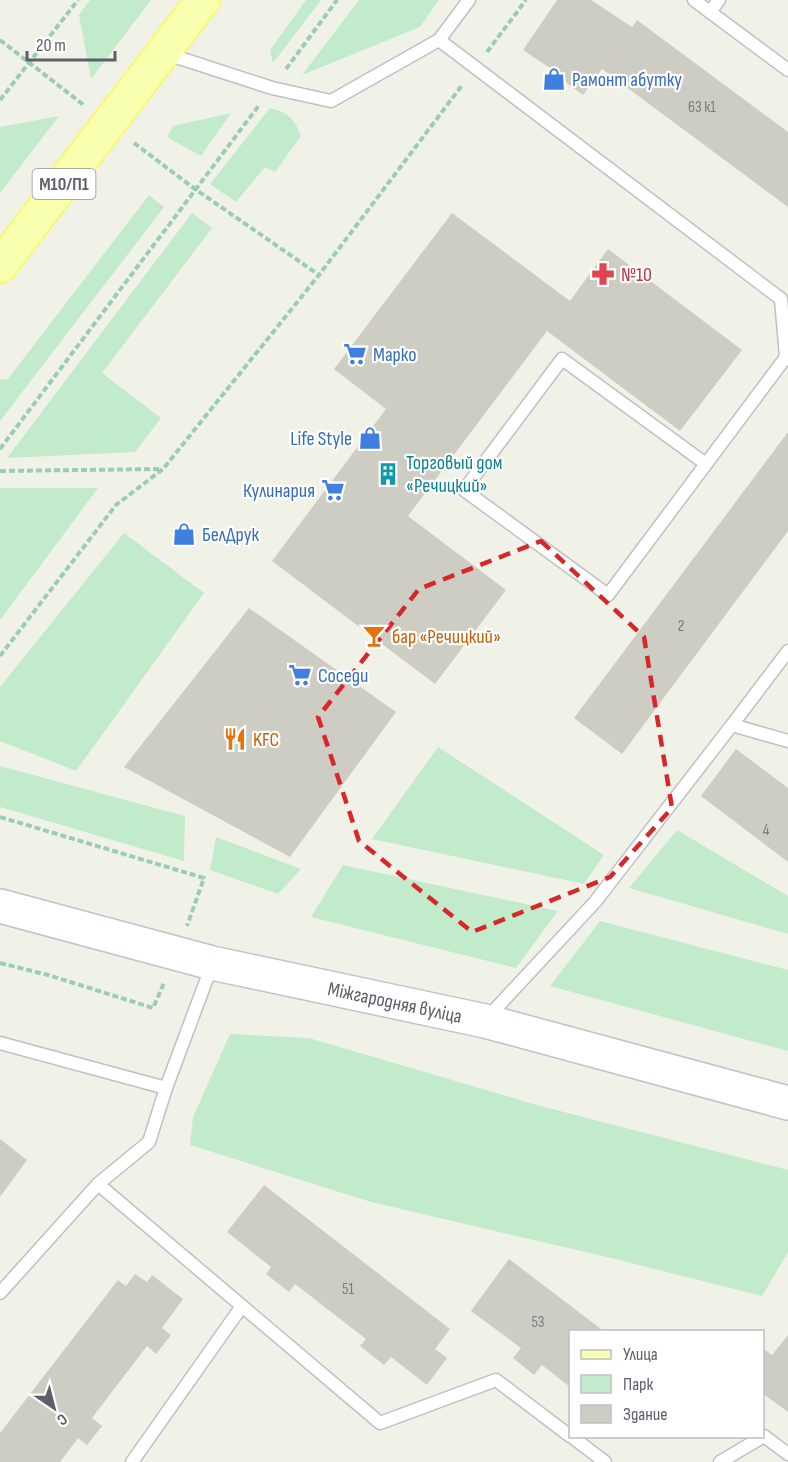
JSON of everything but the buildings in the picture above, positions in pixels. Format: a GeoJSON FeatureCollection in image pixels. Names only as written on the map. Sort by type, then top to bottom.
{"type":"FeatureCollection","features":[{"type":"Feature","properties":{"kind":"main road","name":"М10/П1"},"geometry":{"type":"LineString","coordinates":[[0,266],[203,0]]}},
{"type":"Feature","properties":{"kind":"main road","name":"Міжгародняя вуліца"},"geometry":{"type":"LineString","coordinates":[[0,906],[212,963],[485,1021],[788,1103]]}},
{"type":"Feature","properties":{"kind":"lane"},"geometry":{"type":"LineString","coordinates":[[163,53],[272,88],[331,101],[439,40],[469,0]]}},
{"type":"Feature","properties":{"kind":"lane"},"geometry":{"type":"LineString","coordinates":[[694,0],[788,70]]}},
{"type":"Feature","properties":{"kind":"lane"},"geometry":{"type":"LineString","coordinates":[[710,12],[719,0]]}},
{"type":"Feature","properties":{"kind":"lane"},"geometry":{"type":"LineString","coordinates":[[439,40],[781,299],[786,357],[706,465],[608,595],[464,490],[562,360],[706,465]]}},
{"type":"Feature","properties":{"kind":"lane"},"geometry":{"type":"LineString","coordinates":[[485,1021],[595,902],[788,651]]}},
{"type":"Feature","properties":{"kind":"lane"},"geometry":{"type":"LineString","coordinates":[[732,725],[788,741]]}},
{"type":"Feature","properties":{"kind":"lane"},"geometry":{"type":"LineString","coordinates":[[0,1293],[98,1184],[149,1142],[166,1088],[212,963]]}},
{"type":"Feature","properties":{"kind":"lane"},"geometry":{"type":"LineString","coordinates":[[0,1042],[166,1088]]}},
{"type":"Feature","properties":{"kind":"lane"},"geometry":{"type":"LineString","coordinates":[[98,1184],[380,1423],[496,1380],[569,1435]]}},
{"type":"Feature","properties":{"kind":"lane"},"geometry":{"type":"LineString","coordinates":[[132,1462],[242,1306]]}},
{"type":"Feature","properties":{"kind":"lane"},"geometry":{"type":"LineString","coordinates":[[764,1436],[788,1454]]}},
{"type":"Feature","properties":{"kind":"lane"},"geometry":{"type":"LineString","coordinates":[[574,1438],[605,1462]]}},
{"type":"Feature","properties":{"kind":"lane"},"geometry":{"type":"LineString","coordinates":[[720,1462],[761,1438]]}},
{"type":"Feature","properties":{"kind":"path"},"geometry":{"type":"LineString","coordinates":[[0,100],[78,0]]}},
{"type":"Feature","properties":{"kind":"path"},"geometry":{"type":"LineString","coordinates":[[0,449],[337,0]]}},
{"type":"Feature","properties":{"kind":"path"},"geometry":{"type":"LineString","coordinates":[[0,656],[116,505],[163,469],[319,275],[526,0]]}},
{"type":"Feature","properties":{"kind":"path"},"geometry":{"type":"LineString","coordinates":[[0,40],[28,64],[195,189],[319,275]]}},
{"type":"Feature","properties":{"kind":"path"},"geometry":{"type":"LineString","coordinates":[[0,471],[163,469]]}},
{"type":"Feature","properties":{"kind":"path"},"geometry":{"type":"LineString","coordinates":[[0,818],[204,878]]}},
{"type":"Feature","properties":{"kind":"path"},"geometry":{"type":"LineString","coordinates":[[0,963],[48,975]]}},
{"type":"Feature","properties":{"kind":"highlighted area"},"geometry":{"type":"Polygon","coordinates":[[[541,541],[644,637],[672,808],[610,877],[472,932],[359,841],[318,717],[419,589],[541,541]]]}},
{"type":"Feature","properties":{"kind":"green space"},"geometry":{"type":"Polygon","coordinates":[[[90,0],[151,0],[91,79],[79,15],[90,0]]]}},
{"type":"Feature","properties":{"kind":"green space"},"geometry":{"type":"Polygon","coordinates":[[[306,0],[321,0],[273,63],[270,50],[306,0]]]}},
{"type":"Feature","properties":{"kind":"green space"},"geometry":{"type":"Polygon","coordinates":[[[359,0],[439,0],[420,27],[302,75],[359,0]]]}},
{"type":"Feature","properties":{"kind":"green space"},"geometry":{"type":"Polygon","coordinates":[[[270,108],[290,117],[301,136],[275,172],[265,167],[236,202],[210,184],[270,108]]]}},
{"type":"Feature","properties":{"kind":"green space"},"geometry":{"type":"Polygon","coordinates":[[[231,113],[201,156],[167,137],[173,126],[231,113]]]}},
{"type":"Feature","properties":{"kind":"green space"},"geometry":{"type":"Polygon","coordinates":[[[59,116],[0,193],[0,127],[59,116]]]}},
{"type":"Feature","properties":{"kind":"green space"},"geometry":{"type":"Polygon","coordinates":[[[149,195],[164,207],[0,421],[0,379],[7,380],[149,195]]]}},
{"type":"Feature","properties":{"kind":"green space"},"geometry":{"type":"Polygon","coordinates":[[[192,213],[212,228],[102,373],[161,418],[135,452],[7,458],[192,213]]]}},
{"type":"Feature","properties":{"kind":"green space"},"geometry":{"type":"Polygon","coordinates":[[[0,488],[98,488],[0,620],[0,488]]]}},
{"type":"Feature","properties":{"kind":"green space"},"geometry":{"type":"Polygon","coordinates":[[[124,533],[204,593],[76,771],[0,741],[0,687],[124,533]]]}},
{"type":"Feature","properties":{"kind":"green space"},"geometry":{"type":"Polygon","coordinates":[[[438,747],[604,855],[584,884],[372,839],[438,747]]]}},
{"type":"Feature","properties":{"kind":"green space"},"geometry":{"type":"Polygon","coordinates":[[[0,766],[185,816],[184,861],[0,807],[0,766]]]}},
{"type":"Feature","properties":{"kind":"green space"},"geometry":{"type":"Polygon","coordinates":[[[677,830],[788,896],[788,934],[629,888],[677,830]]]}},
{"type":"Feature","properties":{"kind":"green space"},"geometry":{"type":"Polygon","coordinates":[[[216,837],[301,869],[278,894],[210,870],[216,837]]]}},
{"type":"Feature","properties":{"kind":"green space"},"geometry":{"type":"Polygon","coordinates":[[[343,865],[558,911],[516,968],[311,917],[343,865]]]}},
{"type":"Feature","properties":{"kind":"green space"},"geometry":{"type":"Polygon","coordinates":[[[600,921],[788,970],[788,1051],[550,986],[600,921]]]}},
{"type":"Feature","properties":{"kind":"green space"},"geometry":{"type":"Polygon","coordinates":[[[230,1034],[309,1038],[537,1105],[788,1170],[788,1252],[762,1296],[371,1202],[190,1145],[193,1117],[230,1034]]]}},
{"type":"Feature","properties":{"kind":"place","name":"Рамонт абутку"},"geometry":{"type":"Point","coordinates":[554,79]}},
{"type":"Feature","properties":{"kind":"place","name":"№10"},"geometry":{"type":"Point","coordinates":[603,274]}},
{"type":"Feature","properties":{"kind":"place","name":"Марко"},"geometry":{"type":"Point","coordinates":[355,354]}},
{"type":"Feature","properties":{"kind":"place","name":"Life Style"},"geometry":{"type":"Point","coordinates":[370,438]}},
{"type":"Feature","properties":{"kind":"place","name":"Торговый дом «Речицкий»"},"geometry":{"type":"Point","coordinates":[388,474]}},
{"type":"Feature","properties":{"kind":"place","name":"Кулинария"},"geometry":{"type":"Point","coordinates":[333,490]}},
{"type":"Feature","properties":{"kind":"place","name":"БелДрук"},"geometry":{"type":"Point","coordinates":[184,534]}},
{"type":"Feature","properties":{"kind":"place","name":"бар «Речицкий»"},"geometry":{"type":"Point","coordinates":[374,636]}},
{"type":"Feature","properties":{"kind":"place","name":"Соседи"},"geometry":{"type":"Point","coordinates":[300,675]}},
{"type":"Feature","properties":{"kind":"place","name":"KFC"},"geometry":{"type":"Point","coordinates":[235,739]}}]}
